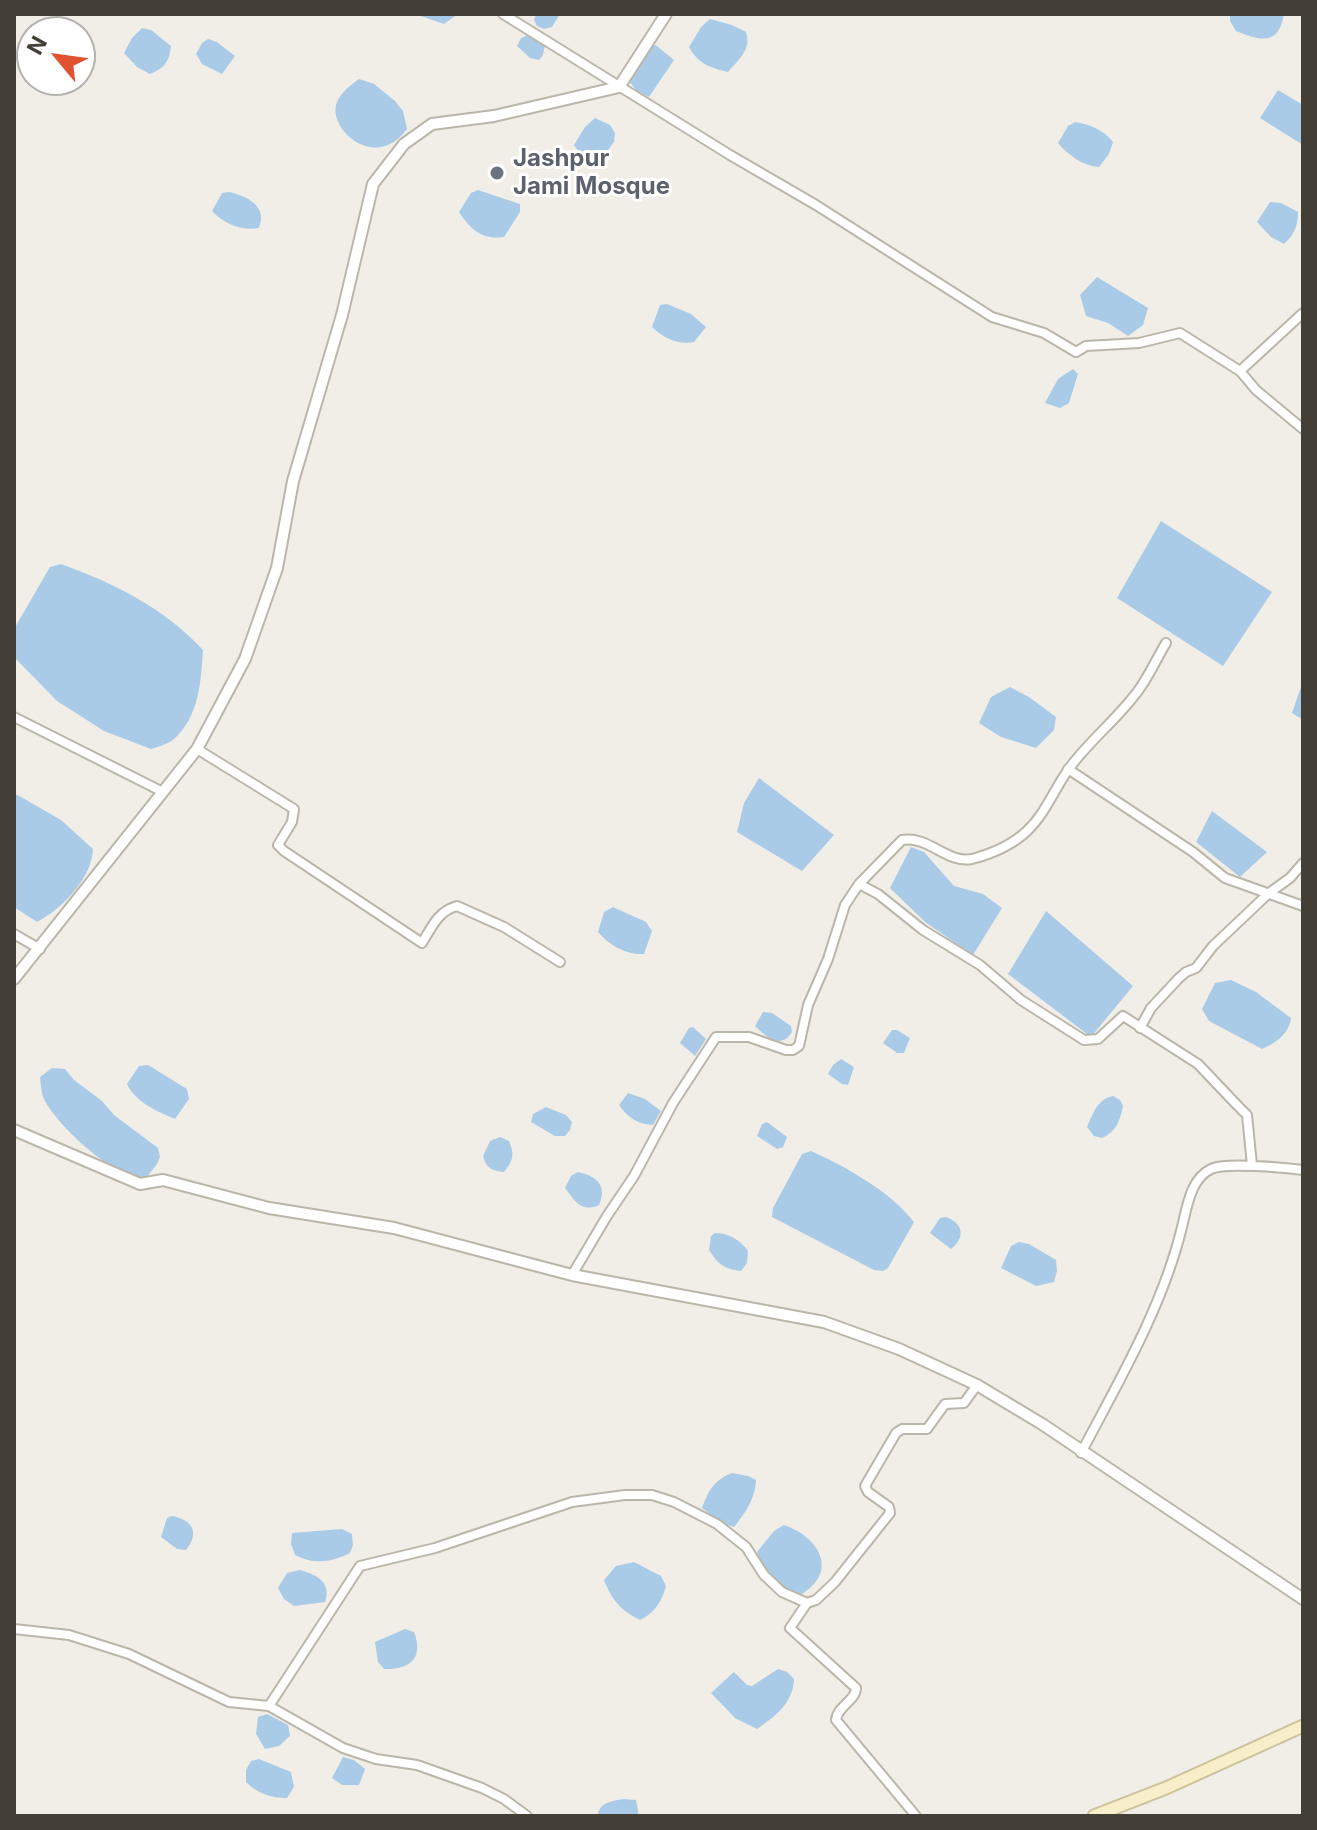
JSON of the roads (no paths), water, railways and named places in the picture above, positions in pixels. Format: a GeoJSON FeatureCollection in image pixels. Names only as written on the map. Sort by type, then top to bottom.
{"type":"FeatureCollection","features":[{"type":"Feature","properties":{"kind":"main road"},"geometry":{"type":"LineString","coordinates":[[1094,1816],[1166,1788],[1303,1726]]}},
{"type":"Feature","properties":{"kind":"street"},"geometry":{"type":"LineString","coordinates":[[503,14],[816,205],[992,317],[1044,333],[1076,352],[1086,346],[1139,343],[1180,333],[1240,371],[1256,390],[1303,429]]}},
{"type":"Feature","properties":{"kind":"street"},"geometry":{"type":"LineString","coordinates":[[14,979],[197,749],[245,659],[277,568],[293,481],[342,315],[373,184],[404,144],[432,124],[494,116],[619,87],[666,14]]}},
{"type":"Feature","properties":{"kind":"street"},"geometry":{"type":"LineString","coordinates":[[1240,371],[1303,313]]}},
{"type":"Feature","properties":{"kind":"street"},"geometry":{"type":"LineString","coordinates":[[572,1275],[634,1176],[673,1103],[716,1037],[749,1037],[786,1050],[799,1046],[808,1005],[828,959],[836,928],[845,905],[859,884],[902,840],[928,844],[954,858],[967,860],[993,853],[1025,832],[1068,769],[1135,696],[1166,643]]}},
{"type":"Feature","properties":{"kind":"street"},"geometry":{"type":"LineString","coordinates":[[14,717],[161,791]]}},
{"type":"Feature","properties":{"kind":"street"},"geometry":{"type":"LineString","coordinates":[[197,749],[294,809],[292,822],[278,845],[284,851],[422,943],[446,909],[457,906],[504,927],[560,962]]}},
{"type":"Feature","properties":{"kind":"street"},"geometry":{"type":"LineString","coordinates":[[1068,769],[1193,852],[1225,878],[1303,906]]}},
{"type":"Feature","properties":{"kind":"street"},"geometry":{"type":"LineString","coordinates":[[1140,1028],[1151,1008],[1179,978],[1196,968],[1213,946],[1303,863]]}},
{"type":"Feature","properties":{"kind":"street"},"geometry":{"type":"LineString","coordinates":[[859,884],[878,894],[923,930],[980,965],[1021,1000],[1084,1040],[1098,1039],[1123,1016],[1198,1064],[1247,1115],[1252,1165]]}},
{"type":"Feature","properties":{"kind":"street"},"geometry":{"type":"LineString","coordinates":[[14,934],[40,949]]}},
{"type":"Feature","properties":{"kind":"street"},"geometry":{"type":"LineString","coordinates":[[14,1130],[140,1184],[163,1180],[269,1208],[394,1228],[572,1275],[824,1322],[899,1349],[977,1385],[1042,1424],[1303,1599]]}},
{"type":"Feature","properties":{"kind":"street"},"geometry":{"type":"LineString","coordinates":[[1081,1453],[1166,1280],[1183,1226],[1187,1201],[1209,1169],[1252,1165],[1303,1170]]}},
{"type":"Feature","properties":{"kind":"street"},"geometry":{"type":"LineString","coordinates":[[916,1816],[836,1720],[837,1712],[855,1695],[856,1688],[790,1628],[807,1603],[816,1600],[835,1582],[890,1513],[889,1507],[868,1492],[865,1486],[896,1433],[902,1429],[927,1429],[945,1404],[964,1403],[977,1385]]}},
{"type":"Feature","properties":{"kind":"street"},"geometry":{"type":"LineString","coordinates":[[269,1706],[360,1566],[435,1548],[572,1502],[652,1495],[674,1502],[717,1524],[746,1547],[764,1575],[782,1592],[807,1603]]}},
{"type":"Feature","properties":{"kind":"street"},"geometry":{"type":"LineString","coordinates":[[14,1629],[69,1635],[129,1654],[229,1702],[269,1706],[343,1748],[376,1759],[417,1765],[459,1779],[504,1799],[527,1816]]}},
{"type":"Feature","properties":{"kind":"water"},"geometry":{"type":"Polygon","coordinates":[[[415,14],[458,14],[444,24],[415,14]]]}},
{"type":"Feature","properties":{"kind":"water"},"geometry":{"type":"Polygon","coordinates":[[[536,14],[560,14],[552,27],[544,29],[537,26],[534,20],[536,14]]]}},
{"type":"Feature","properties":{"kind":"water"},"geometry":{"type":"Polygon","coordinates":[[[1230,14],[1284,14],[1278,32],[1260,38],[1236,31],[1230,14]]]}},
{"type":"Feature","properties":{"kind":"water"},"geometry":{"type":"Polygon","coordinates":[[[710,19],[746,32],[746,49],[728,72],[696,58],[689,47],[710,19]]]}},
{"type":"Feature","properties":{"kind":"water"},"geometry":{"type":"Polygon","coordinates":[[[142,28],[151,30],[171,46],[165,64],[150,74],[137,67],[124,53],[142,28]]]}},
{"type":"Feature","properties":{"kind":"water"},"geometry":{"type":"Polygon","coordinates":[[[528,35],[545,45],[539,60],[530,58],[517,46],[521,38],[528,35]]]}},
{"type":"Feature","properties":{"kind":"water"},"geometry":{"type":"Polygon","coordinates":[[[208,39],[235,56],[222,74],[202,64],[196,54],[208,39]]]}},
{"type":"Feature","properties":{"kind":"water"},"geometry":{"type":"Polygon","coordinates":[[[651,44],[674,60],[649,97],[637,91],[628,80],[651,44]]]}},
{"type":"Feature","properties":{"kind":"water"},"geometry":{"type":"Polygon","coordinates":[[[359,79],[374,84],[403,111],[407,129],[394,142],[381,147],[368,147],[346,134],[339,123],[337,102],[359,79]]]}},
{"type":"Feature","properties":{"kind":"water"},"geometry":{"type":"Polygon","coordinates":[[[1278,90],[1303,105],[1303,145],[1260,118],[1278,90]]]}},
{"type":"Feature","properties":{"kind":"water"},"geometry":{"type":"Polygon","coordinates":[[[595,118],[610,125],[615,133],[614,142],[600,161],[581,155],[574,145],[595,118]]]}},
{"type":"Feature","properties":{"kind":"water"},"geometry":{"type":"Polygon","coordinates":[[[1075,122],[1096,128],[1113,142],[1099,167],[1076,159],[1058,143],[1068,126],[1075,122]]]}},
{"type":"Feature","properties":{"kind":"water"},"geometry":{"type":"Polygon","coordinates":[[[478,190],[520,204],[520,212],[504,237],[489,237],[478,232],[459,212],[471,193],[478,190]]]}},
{"type":"Feature","properties":{"kind":"water"},"geometry":{"type":"Polygon","coordinates":[[[229,192],[254,203],[261,214],[259,228],[234,226],[212,211],[222,193],[229,192]]]}},
{"type":"Feature","properties":{"kind":"water"},"geometry":{"type":"Polygon","coordinates":[[[1270,202],[1281,203],[1298,212],[1295,230],[1284,244],[1271,237],[1257,222],[1270,202]]]}},
{"type":"Feature","properties":{"kind":"water"},"geometry":{"type":"Polygon","coordinates":[[[1097,277],[1148,308],[1143,325],[1128,336],[1108,323],[1086,316],[1080,295],[1097,277]]]}},
{"type":"Feature","properties":{"kind":"water"},"geometry":{"type":"Polygon","coordinates":[[[667,304],[691,314],[706,327],[694,342],[671,340],[652,327],[660,305],[667,304]]]}},
{"type":"Feature","properties":{"kind":"water"},"geometry":{"type":"Polygon","coordinates":[[[1073,369],[1078,374],[1069,403],[1060,408],[1045,403],[1058,379],[1073,369]]]}},
{"type":"Feature","properties":{"kind":"water"},"geometry":{"type":"Polygon","coordinates":[[[1161,521],[1272,592],[1223,666],[1117,598],[1161,521]]]}},
{"type":"Feature","properties":{"kind":"water"},"geometry":{"type":"Polygon","coordinates":[[[61,564],[137,598],[172,622],[203,650],[200,686],[194,709],[172,741],[151,749],[104,731],[57,701],[14,657],[14,629],[50,567],[61,564]]]}},
{"type":"Feature","properties":{"kind":"water"},"geometry":{"type":"Polygon","coordinates":[[[1303,681],[1303,720],[1292,713],[1303,681]]]}},
{"type":"Feature","properties":{"kind":"water"},"geometry":{"type":"Polygon","coordinates":[[[1010,687],[1056,717],[1054,730],[1036,748],[1001,737],[979,723],[991,697],[1010,687]]]}},
{"type":"Feature","properties":{"kind":"water"},"geometry":{"type":"Polygon","coordinates":[[[759,778],[834,835],[802,871],[737,832],[744,803],[759,778]]]}},
{"type":"Feature","properties":{"kind":"water"},"geometry":{"type":"Polygon","coordinates":[[[14,793],[61,820],[93,849],[87,871],[74,892],[37,922],[14,907],[14,793]]]}},
{"type":"Feature","properties":{"kind":"water"},"geometry":{"type":"Polygon","coordinates":[[[1212,811],[1267,852],[1240,877],[1196,842],[1212,811]]]}},
{"type":"Feature","properties":{"kind":"water"},"geometry":{"type":"Polygon","coordinates":[[[911,847],[924,852],[954,886],[983,894],[1002,908],[973,955],[925,922],[890,888],[911,847]]]}},
{"type":"Feature","properties":{"kind":"water"},"geometry":{"type":"Polygon","coordinates":[[[613,907],[646,922],[652,931],[644,954],[619,949],[598,932],[604,912],[613,907]]]}},
{"type":"Feature","properties":{"kind":"water"},"geometry":{"type":"Polygon","coordinates":[[[1046,911],[1133,986],[1091,1037],[1008,974],[1046,911]]]}},
{"type":"Feature","properties":{"kind":"water"},"geometry":{"type":"Polygon","coordinates":[[[1231,980],[1256,992],[1291,1018],[1288,1029],[1277,1041],[1262,1049],[1209,1021],[1202,1009],[1215,983],[1231,980]]]}},
{"type":"Feature","properties":{"kind":"water"},"geometry":{"type":"Polygon","coordinates":[[[763,1012],[772,1013],[791,1026],[792,1032],[788,1037],[774,1040],[755,1026],[763,1012]]]}},
{"type":"Feature","properties":{"kind":"water"},"geometry":{"type":"Polygon","coordinates":[[[693,1027],[706,1039],[695,1056],[680,1043],[689,1028],[693,1027]]]}},
{"type":"Feature","properties":{"kind":"water"},"geometry":{"type":"Polygon","coordinates":[[[892,1030],[910,1038],[904,1053],[897,1053],[883,1043],[892,1030]]]}},
{"type":"Feature","properties":{"kind":"water"},"geometry":{"type":"Polygon","coordinates":[[[841,1059],[854,1067],[848,1085],[828,1074],[841,1059]]]}},
{"type":"Feature","properties":{"kind":"water"},"geometry":{"type":"Polygon","coordinates":[[[148,1065],[187,1089],[189,1099],[175,1119],[141,1101],[127,1084],[139,1066],[148,1065]]]}},
{"type":"Feature","properties":{"kind":"water"},"geometry":{"type":"Polygon","coordinates":[[[52,1068],[65,1069],[114,1115],[158,1148],[160,1157],[146,1178],[133,1176],[104,1161],[62,1124],[42,1092],[40,1077],[52,1068]]]}},
{"type":"Feature","properties":{"kind":"water"},"geometry":{"type":"Polygon","coordinates":[[[628,1093],[645,1099],[661,1111],[653,1125],[638,1122],[622,1110],[619,1105],[628,1093]]]}},
{"type":"Feature","properties":{"kind":"water"},"geometry":{"type":"Polygon","coordinates":[[[1113,1096],[1123,1106],[1119,1121],[1107,1136],[1094,1136],[1087,1127],[1091,1117],[1099,1104],[1113,1096]]]}},
{"type":"Feature","properties":{"kind":"water"},"geometry":{"type":"Polygon","coordinates":[[[546,1107],[566,1115],[572,1122],[565,1136],[555,1136],[531,1122],[533,1114],[546,1107]]]}},
{"type":"Feature","properties":{"kind":"water"},"geometry":{"type":"Polygon","coordinates":[[[767,1122],[787,1137],[783,1147],[777,1149],[757,1136],[762,1124],[767,1122]]]}},
{"type":"Feature","properties":{"kind":"water"},"geometry":{"type":"Polygon","coordinates":[[[500,1137],[509,1141],[512,1150],[511,1161],[504,1172],[490,1168],[483,1156],[490,1141],[500,1137]]]}},
{"type":"Feature","properties":{"kind":"water"},"geometry":{"type":"Polygon","coordinates":[[[811,1151],[867,1181],[893,1200],[914,1222],[888,1268],[874,1270],[772,1217],[773,1208],[802,1154],[811,1151]]]}},
{"type":"Feature","properties":{"kind":"water"},"geometry":{"type":"Polygon","coordinates":[[[578,1172],[599,1182],[602,1192],[599,1205],[583,1207],[565,1188],[571,1176],[578,1172]]]}},
{"type":"Feature","properties":{"kind":"water"},"geometry":{"type":"Polygon","coordinates":[[[946,1217],[956,1223],[960,1231],[959,1240],[951,1249],[930,1233],[940,1218],[946,1217]]]}},
{"type":"Feature","properties":{"kind":"water"},"geometry":{"type":"Polygon","coordinates":[[[715,1233],[734,1238],[748,1251],[747,1263],[741,1271],[726,1267],[712,1255],[709,1250],[711,1236],[715,1233]]]}},
{"type":"Feature","properties":{"kind":"water"},"geometry":{"type":"Polygon","coordinates":[[[1019,1242],[1029,1244],[1056,1260],[1054,1282],[1036,1286],[1001,1268],[1011,1246],[1019,1242]]]}},
{"type":"Feature","properties":{"kind":"water"},"geometry":{"type":"Polygon","coordinates":[[[732,1473],[756,1480],[749,1505],[734,1527],[723,1524],[702,1508],[713,1486],[732,1473]]]}},
{"type":"Feature","properties":{"kind":"water"},"geometry":{"type":"Polygon","coordinates":[[[172,1516],[185,1521],[192,1528],[193,1538],[186,1550],[177,1549],[161,1537],[167,1518],[172,1516]]]}},
{"type":"Feature","properties":{"kind":"water"},"geometry":{"type":"Polygon","coordinates":[[[784,1525],[807,1538],[820,1555],[820,1575],[802,1594],[773,1579],[757,1552],[774,1531],[784,1525]]]}},
{"type":"Feature","properties":{"kind":"water"},"geometry":{"type":"Polygon","coordinates":[[[342,1529],[352,1534],[350,1553],[323,1561],[295,1555],[291,1544],[292,1533],[342,1529]]]}},
{"type":"Feature","properties":{"kind":"water"},"geometry":{"type":"Polygon","coordinates":[[[634,1562],[661,1576],[666,1586],[657,1606],[640,1620],[618,1604],[604,1580],[616,1566],[634,1562]]]}},
{"type":"Feature","properties":{"kind":"water"},"geometry":{"type":"Polygon","coordinates":[[[300,1570],[322,1580],[327,1595],[325,1602],[294,1606],[284,1599],[278,1588],[287,1573],[300,1570]]]}},
{"type":"Feature","properties":{"kind":"water"},"geometry":{"type":"Polygon","coordinates":[[[405,1629],[414,1632],[416,1655],[408,1665],[384,1669],[378,1662],[375,1642],[405,1629]]]}},
{"type":"Feature","properties":{"kind":"water"},"geometry":{"type":"Polygon","coordinates":[[[778,1669],[794,1679],[793,1688],[777,1714],[757,1729],[735,1718],[711,1693],[734,1672],[752,1686],[778,1669]]]}},
{"type":"Feature","properties":{"kind":"water"},"geometry":{"type":"Polygon","coordinates":[[[267,1714],[288,1725],[290,1736],[279,1746],[265,1749],[256,1734],[258,1717],[267,1714]]]}},
{"type":"Feature","properties":{"kind":"water"},"geometry":{"type":"Polygon","coordinates":[[[343,1757],[354,1760],[365,1769],[359,1785],[342,1785],[332,1778],[343,1757]]]}},
{"type":"Feature","properties":{"kind":"water"},"geometry":{"type":"Polygon","coordinates":[[[259,1759],[291,1772],[294,1787],[287,1798],[265,1794],[246,1782],[246,1770],[251,1761],[259,1759]]]}},
{"type":"Feature","properties":{"kind":"water"},"geometry":{"type":"Polygon","coordinates":[[[623,1799],[636,1800],[639,1816],[598,1816],[603,1805],[623,1799]]]}},
{"type":"Feature","properties":{"kind":"place","name":"Jashpur Jami Mosque"},"geometry":{"type":"Point","coordinates":[497,173]}}]}
